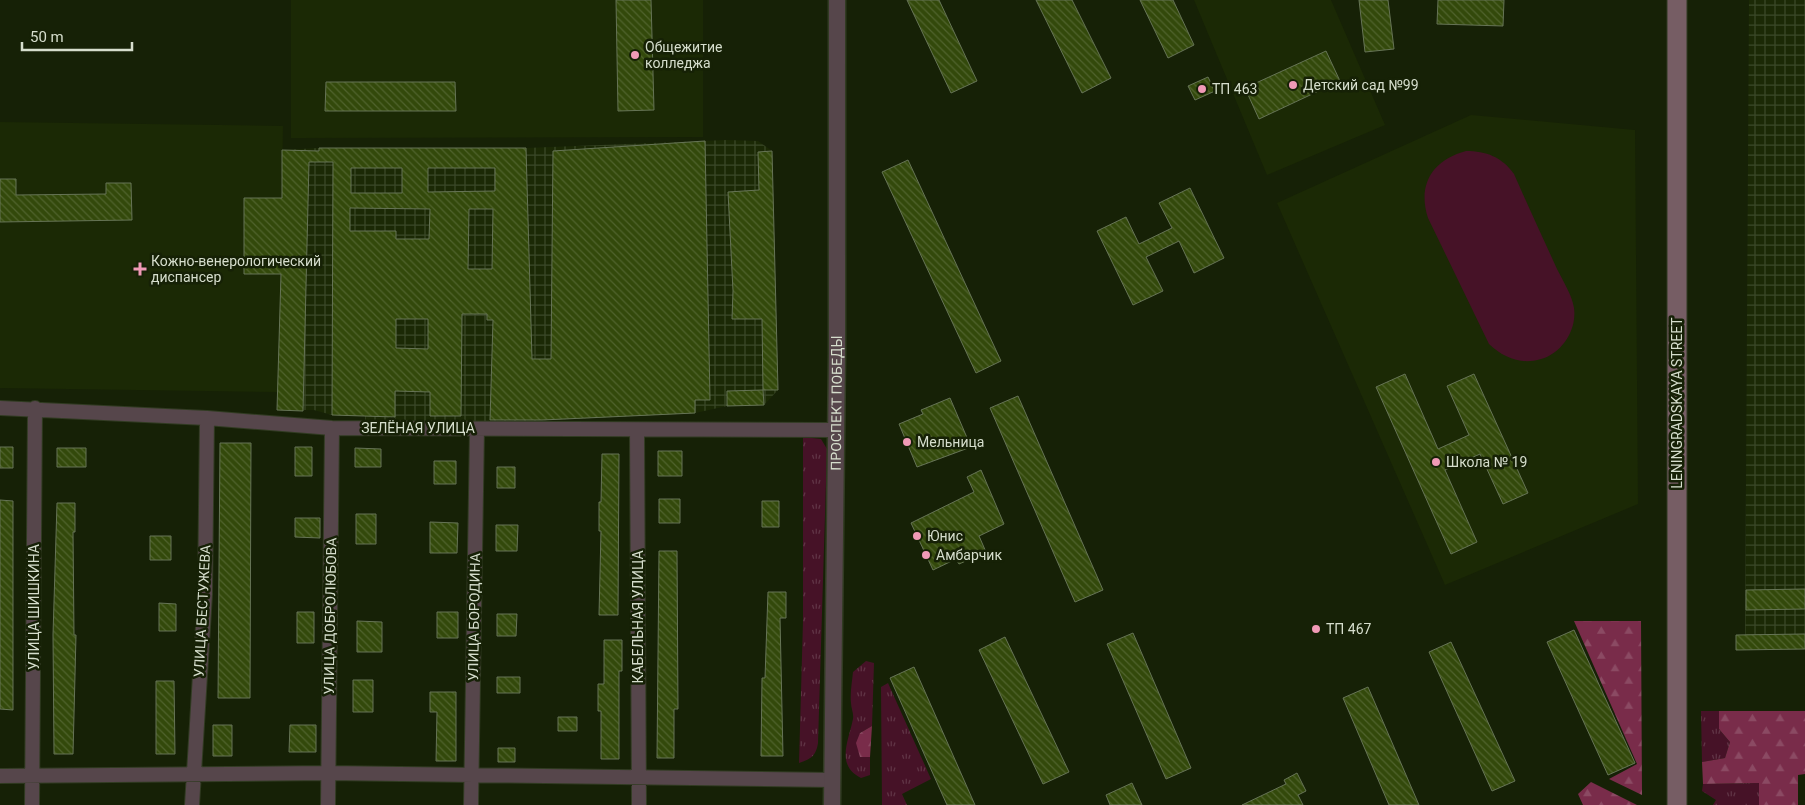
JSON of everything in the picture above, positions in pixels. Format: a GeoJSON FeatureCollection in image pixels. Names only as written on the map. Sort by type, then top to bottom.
{"type":"FeatureCollection","features":[{"type":"Feature","properties":{"kind":"main road","name":"LENINGRADSKAYA STREET"},"geometry":{"type":"LineString","coordinates":[[1677,0],[1677,805]]}},
{"type":"Feature","properties":{"kind":"street","name":"ПРОСПЕКТ ПОБЕДЫ"},"geometry":{"type":"LineString","coordinates":[[832,805],[836,430],[837,0]]}},
{"type":"Feature","properties":{"kind":"street","name":"ЗЕЛЁНАЯ УЛИЦА"},"geometry":{"type":"LineString","coordinates":[[0,408],[35,408],[207,418],[332,428],[836,430]]}},
{"type":"Feature","properties":{"kind":"street","name":"УЛИЦА ШИШКИНА"},"geometry":{"type":"LineString","coordinates":[[32,805],[35,408]]}},
{"type":"Feature","properties":{"kind":"street","name":"УЛИЦА БЕСТУЖЕВА"},"geometry":{"type":"LineString","coordinates":[[192,805],[192,774],[205,594],[207,418]]}},
{"type":"Feature","properties":{"kind":"street","name":"УЛИЦА ДОБРОЛЮБОВА"},"geometry":{"type":"LineString","coordinates":[[328,805],[332,428]]}},
{"type":"Feature","properties":{"kind":"street","name":"УЛИЦА БОРОДИНА"},"geometry":{"type":"LineString","coordinates":[[471,805],[477,429]]}},
{"type":"Feature","properties":{"kind":"street","name":"КАБЕЛЬНАЯ УЛИЦА"},"geometry":{"type":"LineString","coordinates":[[637,430],[639,805]]}},
{"type":"Feature","properties":{"kind":"street"},"geometry":{"type":"LineString","coordinates":[[0,776],[328,773],[639,779],[832,780]]}},
{"type":"Feature","properties":{"kind":"shaded area"},"geometry":{"type":"Polygon","coordinates":[[[291,0],[703,0],[703,137],[291,138],[291,0]]]}},
{"type":"Feature","properties":{"kind":"shaded area"},"geometry":{"type":"Polygon","coordinates":[[[1194,0],[1331,0],[1385,125],[1267,175],[1194,0]]]}},
{"type":"Feature","properties":{"kind":"shaded area"},"geometry":{"type":"Polygon","coordinates":[[[1749,0],[1805,0],[1805,649],[1745,650],[1749,0]]]}},
{"type":"Feature","properties":{"kind":"shaded area"},"geometry":{"type":"Polygon","coordinates":[[[1471,115],[1635,130],[1638,504],[1445,585],[1277,203],[1471,115]]]}},
{"type":"Feature","properties":{"kind":"shaded area","name":"Кожно-венерологический диспансер"},"geometry":{"type":"Polygon","coordinates":[[[0,122],[283,126],[279,392],[0,388],[0,122]]]}},
{"type":"Feature","properties":{"kind":"shaded area"},"geometry":{"type":"Polygon","coordinates":[[[727,140],[758,141],[772,151],[778,390],[764,405],[727,406],[695,413],[509,422],[365,420],[365,416],[332,415],[314,410],[277,410],[279,392],[283,150],[319,148],[526,148],[727,140]]]}},
{"type":"Feature","properties":{"kind":"green space"},"geometry":{"type":"Polygon","coordinates":[[[1466,151],[1480,152],[1493,156],[1504,163],[1514,174],[1567,288],[1574,308],[1573,324],[1561,346],[1549,356],[1534,361],[1520,361],[1501,353],[1489,344],[1428,218],[1425,194],[1426,184],[1430,175],[1445,160],[1466,151]]]}},
{"type":"Feature","properties":{"kind":"green space"},"geometry":{"type":"Polygon","coordinates":[[[803,437],[821,439],[827,449],[818,743],[816,751],[812,756],[799,763],[803,621],[803,437]]]}},
{"type":"Feature","properties":{"kind":"green space"},"geometry":{"type":"Polygon","coordinates":[[[1574,621],[1641,621],[1642,795],[1609,779],[1637,764],[1574,621]]]}},
{"type":"Feature","properties":{"kind":"green space"},"geometry":{"type":"Polygon","coordinates":[[[866,661],[874,663],[872,726],[860,733],[860,757],[870,757],[870,775],[861,778],[853,773],[848,766],[846,751],[853,717],[851,688],[853,672],[866,661]]]}},
{"type":"Feature","properties":{"kind":"green space"},"geometry":{"type":"Polygon","coordinates":[[[888,683],[931,779],[902,794],[907,805],[882,805],[881,687],[888,683]]]}},
{"type":"Feature","properties":{"kind":"green space"},"geometry":{"type":"Polygon","coordinates":[[[1701,711],[1719,711],[1719,729],[1730,742],[1725,758],[1702,762],[1701,711]]]}},
{"type":"Feature","properties":{"kind":"green space"},"geometry":{"type":"Polygon","coordinates":[[[1719,711],[1805,711],[1805,774],[1798,775],[1798,805],[1759,805],[1759,783],[1703,784],[1702,762],[1725,758],[1730,742],[1719,729],[1719,711]]]}},
{"type":"Feature","properties":{"kind":"green space"},"geometry":{"type":"Polygon","coordinates":[[[872,726],[870,757],[860,757],[856,743],[860,733],[872,726]]]}},
{"type":"Feature","properties":{"kind":"green space"},"geometry":{"type":"Polygon","coordinates":[[[1591,782],[1637,805],[1583,805],[1578,794],[1591,782]]]}},
{"type":"Feature","properties":{"kind":"green space"},"geometry":{"type":"Polygon","coordinates":[[[1759,783],[1759,805],[1713,805],[1716,800],[1702,791],[1703,784],[1759,783]]]}},
{"type":"Feature","properties":{"kind":"building","name":"Общежитие колледжа"},"geometry":{"type":"Polygon","coordinates":[[[616,0],[651,0],[654,110],[618,111],[616,0]]]}},
{"type":"Feature","properties":{"kind":"building"},"geometry":{"type":"Polygon","coordinates":[[[907,0],[939,0],[977,81],[951,93],[907,0]]]}},
{"type":"Feature","properties":{"kind":"building"},"geometry":{"type":"Polygon","coordinates":[[[1036,0],[1072,0],[1111,78],[1082,93],[1036,0]]]}},
{"type":"Feature","properties":{"kind":"building"},"geometry":{"type":"Polygon","coordinates":[[[1140,0],[1173,0],[1194,45],[1168,58],[1140,0]]]}},
{"type":"Feature","properties":{"kind":"building"},"geometry":{"type":"Polygon","coordinates":[[[1359,0],[1388,0],[1394,49],[1365,52],[1359,0]]]}},
{"type":"Feature","properties":{"kind":"building"},"geometry":{"type":"Polygon","coordinates":[[[1438,0],[1504,0],[1503,26],[1437,24],[1438,0]]]}},
{"type":"Feature","properties":{"kind":"building","name":"Детский сад №99"},"geometry":{"type":"Polygon","coordinates":[[[1326,51],[1340,81],[1259,119],[1245,88],[1326,51]]]}},
{"type":"Feature","properties":{"kind":"building","name":"ТП 463"},"geometry":{"type":"Polygon","coordinates":[[[1208,77],[1215,91],[1195,100],[1188,86],[1208,77]]]}},
{"type":"Feature","properties":{"kind":"building"},"geometry":{"type":"Polygon","coordinates":[[[326,82],[455,82],[456,111],[325,111],[326,82]]]}},
{"type":"Feature","properties":{"kind":"building"},"geometry":{"type":"Polygon","coordinates":[[[705,141],[710,400],[695,400],[695,413],[542,420],[490,420],[493,320],[487,320],[487,314],[462,314],[461,416],[430,416],[430,392],[395,391],[395,417],[332,415],[333,162],[309,162],[303,411],[277,410],[281,274],[244,274],[244,198],[282,198],[282,150],[319,151],[319,148],[526,148],[532,359],[551,359],[553,151],[705,141]],[[351,168],[351,193],[402,193],[402,168],[351,168]],[[428,168],[428,192],[495,191],[495,168],[428,168]],[[350,208],[350,231],[396,231],[396,239],[429,239],[430,209],[350,208]],[[469,209],[468,269],[492,269],[493,209],[469,209]],[[396,319],[396,348],[428,349],[428,319],[396,319]]]}},
{"type":"Feature","properties":{"kind":"building"},"geometry":{"type":"Polygon","coordinates":[[[772,151],[778,390],[763,390],[762,319],[732,319],[733,291],[728,192],[759,190],[758,152],[772,151]]]}},
{"type":"Feature","properties":{"kind":"building"},"geometry":{"type":"Polygon","coordinates":[[[908,160],[1001,361],[976,373],[882,172],[908,160]]]}},
{"type":"Feature","properties":{"kind":"building"},"geometry":{"type":"Polygon","coordinates":[[[0,179],[16,179],[16,195],[106,194],[106,183],[131,183],[132,220],[0,222],[0,179]]]}},
{"type":"Feature","properties":{"kind":"building"},"geometry":{"type":"Polygon","coordinates":[[[1190,188],[1224,258],[1194,273],[1179,241],[1146,257],[1163,291],[1133,305],[1097,231],[1126,217],[1139,244],[1172,228],[1159,203],[1190,188]]]}},
{"type":"Feature","properties":{"kind":"building","name":"Школа № 19"},"geometry":{"type":"Polygon","coordinates":[[[1405,374],[1438,449],[1469,435],[1447,386],[1474,374],[1528,493],[1503,504],[1480,454],[1445,470],[1477,542],[1451,554],[1376,387],[1405,374]]]}},
{"type":"Feature","properties":{"kind":"building"},"geometry":{"type":"Polygon","coordinates":[[[763,390],[764,405],[727,406],[727,391],[763,390]]]}},
{"type":"Feature","properties":{"kind":"building"},"geometry":{"type":"Polygon","coordinates":[[[1018,396],[1103,590],[1075,602],[990,408],[1018,396]]]}},
{"type":"Feature","properties":{"kind":"building"},"geometry":{"type":"Polygon","coordinates":[[[950,398],[971,447],[917,467],[899,424],[923,414],[921,410],[950,398]]]}},
{"type":"Feature","properties":{"kind":"building"},"geometry":{"type":"Polygon","coordinates":[[[220,443],[251,443],[250,698],[218,698],[220,443]]]}},
{"type":"Feature","properties":{"kind":"building"},"geometry":{"type":"Polygon","coordinates":[[[0,447],[13,447],[13,468],[0,468],[0,447]]]}},
{"type":"Feature","properties":{"kind":"building"},"geometry":{"type":"Polygon","coordinates":[[[295,447],[312,447],[312,476],[295,476],[295,447]]]}},
{"type":"Feature","properties":{"kind":"building"},"geometry":{"type":"Polygon","coordinates":[[[57,448],[86,448],[86,467],[57,467],[57,448]]]}},
{"type":"Feature","properties":{"kind":"building"},"geometry":{"type":"Polygon","coordinates":[[[355,448],[381,449],[381,467],[355,467],[355,448]]]}},
{"type":"Feature","properties":{"kind":"building"},"geometry":{"type":"Polygon","coordinates":[[[658,451],[682,451],[682,476],[658,476],[658,451]]]}},
{"type":"Feature","properties":{"kind":"building"},"geometry":{"type":"Polygon","coordinates":[[[602,454],[619,454],[618,615],[599,615],[601,531],[599,531],[599,502],[601,502],[602,454]]]}},
{"type":"Feature","properties":{"kind":"building"},"geometry":{"type":"Polygon","coordinates":[[[434,461],[456,461],[456,484],[434,484],[434,461]]]}},
{"type":"Feature","properties":{"kind":"building"},"geometry":{"type":"Polygon","coordinates":[[[497,467],[515,467],[515,488],[497,488],[497,467]]]}},
{"type":"Feature","properties":{"kind":"building"},"geometry":{"type":"Polygon","coordinates":[[[981,470],[1004,524],[979,536],[986,552],[959,564],[956,559],[933,570],[911,523],[974,492],[967,477],[981,470]]]}},
{"type":"Feature","properties":{"kind":"building"},"geometry":{"type":"Polygon","coordinates":[[[659,499],[680,499],[680,523],[659,523],[659,499]]]}},
{"type":"Feature","properties":{"kind":"building"},"geometry":{"type":"Polygon","coordinates":[[[0,500],[13,501],[13,710],[0,709],[0,500]]]}},
{"type":"Feature","properties":{"kind":"building"},"geometry":{"type":"Polygon","coordinates":[[[762,501],[779,501],[779,527],[762,527],[762,501]]]}},
{"type":"Feature","properties":{"kind":"building"},"geometry":{"type":"Polygon","coordinates":[[[57,503],[75,503],[75,532],[73,532],[74,635],[76,635],[73,754],[54,754],[53,635],[57,503]]]}},
{"type":"Feature","properties":{"kind":"building"},"geometry":{"type":"Polygon","coordinates":[[[356,514],[376,514],[376,544],[356,544],[356,514]]]}},
{"type":"Feature","properties":{"kind":"building"},"geometry":{"type":"Polygon","coordinates":[[[295,518],[320,518],[320,538],[295,537],[295,518]]]}},
{"type":"Feature","properties":{"kind":"building"},"geometry":{"type":"Polygon","coordinates":[[[430,522],[458,523],[457,553],[430,553],[430,522]]]}},
{"type":"Feature","properties":{"kind":"building"},"geometry":{"type":"Polygon","coordinates":[[[496,525],[518,525],[517,551],[496,551],[496,525]]]}},
{"type":"Feature","properties":{"kind":"building"},"geometry":{"type":"Polygon","coordinates":[[[150,536],[171,536],[171,560],[150,560],[150,536]]]}},
{"type":"Feature","properties":{"kind":"building"},"geometry":{"type":"Polygon","coordinates":[[[659,551],[677,551],[678,709],[674,709],[674,758],[657,758],[659,551]]]}},
{"type":"Feature","properties":{"kind":"building"},"geometry":{"type":"Polygon","coordinates":[[[1805,589],[1805,609],[1746,610],[1746,590],[1805,589]]]}},
{"type":"Feature","properties":{"kind":"building"},"geometry":{"type":"Polygon","coordinates":[[[768,592],[786,592],[786,618],[780,618],[783,756],[761,756],[762,678],[765,678],[768,592]]]}},
{"type":"Feature","properties":{"kind":"building"},"geometry":{"type":"Polygon","coordinates":[[[159,603],[176,604],[176,631],[159,631],[159,603]]]}},
{"type":"Feature","properties":{"kind":"building"},"geometry":{"type":"Polygon","coordinates":[[[297,612],[314,612],[314,643],[297,643],[297,612]]]}},
{"type":"Feature","properties":{"kind":"building"},"geometry":{"type":"Polygon","coordinates":[[[437,612],[458,612],[458,638],[437,638],[437,612]]]}},
{"type":"Feature","properties":{"kind":"building"},"geometry":{"type":"Polygon","coordinates":[[[497,614],[517,614],[516,636],[497,636],[497,614]]]}},
{"type":"Feature","properties":{"kind":"building"},"geometry":{"type":"Polygon","coordinates":[[[357,621],[382,622],[382,652],[357,652],[357,621]]]}},
{"type":"Feature","properties":{"kind":"building"},"geometry":{"type":"Polygon","coordinates":[[[1574,630],[1635,763],[1608,775],[1547,642],[1574,630]]]}},
{"type":"Feature","properties":{"kind":"building"},"geometry":{"type":"Polygon","coordinates":[[[1133,633],[1191,768],[1166,779],[1107,644],[1133,633]]]}},
{"type":"Feature","properties":{"kind":"building"},"geometry":{"type":"Polygon","coordinates":[[[1805,634],[1805,649],[1736,650],[1736,635],[1805,634]]]}},
{"type":"Feature","properties":{"kind":"building"},"geometry":{"type":"Polygon","coordinates":[[[1005,637],[1069,772],[1043,784],[979,650],[1005,637]]]}},
{"type":"Feature","properties":{"kind":"building"},"geometry":{"type":"Polygon","coordinates":[[[604,640],[622,640],[622,671],[619,671],[619,759],[601,759],[601,711],[598,711],[598,684],[604,684],[604,640]]]}},
{"type":"Feature","properties":{"kind":"building"},"geometry":{"type":"Polygon","coordinates":[[[1451,642],[1515,781],[1492,791],[1429,652],[1451,642]]]}},
{"type":"Feature","properties":{"kind":"building"},"geometry":{"type":"Polygon","coordinates":[[[914,667],[975,805],[947,805],[890,678],[914,667]]]}},
{"type":"Feature","properties":{"kind":"building"},"geometry":{"type":"Polygon","coordinates":[[[497,677],[520,677],[520,693],[497,693],[497,677]]]}},
{"type":"Feature","properties":{"kind":"building"},"geometry":{"type":"Polygon","coordinates":[[[353,680],[373,680],[373,712],[353,712],[353,680]]]}},
{"type":"Feature","properties":{"kind":"building"},"geometry":{"type":"Polygon","coordinates":[[[156,681],[174,681],[175,754],[156,754],[156,681]]]}},
{"type":"Feature","properties":{"kind":"building"},"geometry":{"type":"Polygon","coordinates":[[[1368,687],[1419,805],[1389,805],[1343,698],[1368,687]]]}},
{"type":"Feature","properties":{"kind":"building"},"geometry":{"type":"Polygon","coordinates":[[[430,692],[456,692],[456,761],[436,761],[437,712],[430,712],[430,692]]]}},
{"type":"Feature","properties":{"kind":"building"},"geometry":{"type":"Polygon","coordinates":[[[558,717],[577,717],[577,731],[558,731],[558,717]]]}},
{"type":"Feature","properties":{"kind":"building"},"geometry":{"type":"Polygon","coordinates":[[[213,725],[232,725],[232,756],[213,756],[213,725]]]}},
{"type":"Feature","properties":{"kind":"building"},"geometry":{"type":"Polygon","coordinates":[[[290,725],[316,725],[316,752],[289,752],[290,725]]]}},
{"type":"Feature","properties":{"kind":"building"},"geometry":{"type":"Polygon","coordinates":[[[498,748],[515,748],[515,762],[498,762],[498,748]]]}},
{"type":"Feature","properties":{"kind":"building"},"geometry":{"type":"Polygon","coordinates":[[[1297,773],[1306,791],[1298,795],[1303,805],[1242,805],[1286,784],[1284,780],[1297,773]]]}},
{"type":"Feature","properties":{"kind":"building"},"geometry":{"type":"Polygon","coordinates":[[[1132,783],[1142,805],[1110,805],[1106,795],[1132,783]]]}},
{"type":"Feature","properties":{"kind":"place","name":"Общежитие колледжа"},"geometry":{"type":"Point","coordinates":[635,55]}},
{"type":"Feature","properties":{"kind":"place","name":"Детский сад №99"},"geometry":{"type":"Point","coordinates":[1293,85]}},
{"type":"Feature","properties":{"kind":"place","name":"ТП 463"},"geometry":{"type":"Point","coordinates":[1202,89]}},
{"type":"Feature","properties":{"kind":"place","name":"Кожно-венерологический диспансер"},"geometry":{"type":"Point","coordinates":[140,269]}},
{"type":"Feature","properties":{"kind":"place","name":"Мельница"},"geometry":{"type":"Point","coordinates":[907,442]}},
{"type":"Feature","properties":{"kind":"place","name":"Школа № 19"},"geometry":{"type":"Point","coordinates":[1436,462]}},
{"type":"Feature","properties":{"kind":"place","name":"Юнис"},"geometry":{"type":"Point","coordinates":[917,536]}},
{"type":"Feature","properties":{"kind":"place","name":"Амбарчик"},"geometry":{"type":"Point","coordinates":[926,555]}},
{"type":"Feature","properties":{"kind":"place","name":"ТП 467"},"geometry":{"type":"Point","coordinates":[1316,629]}}]}
